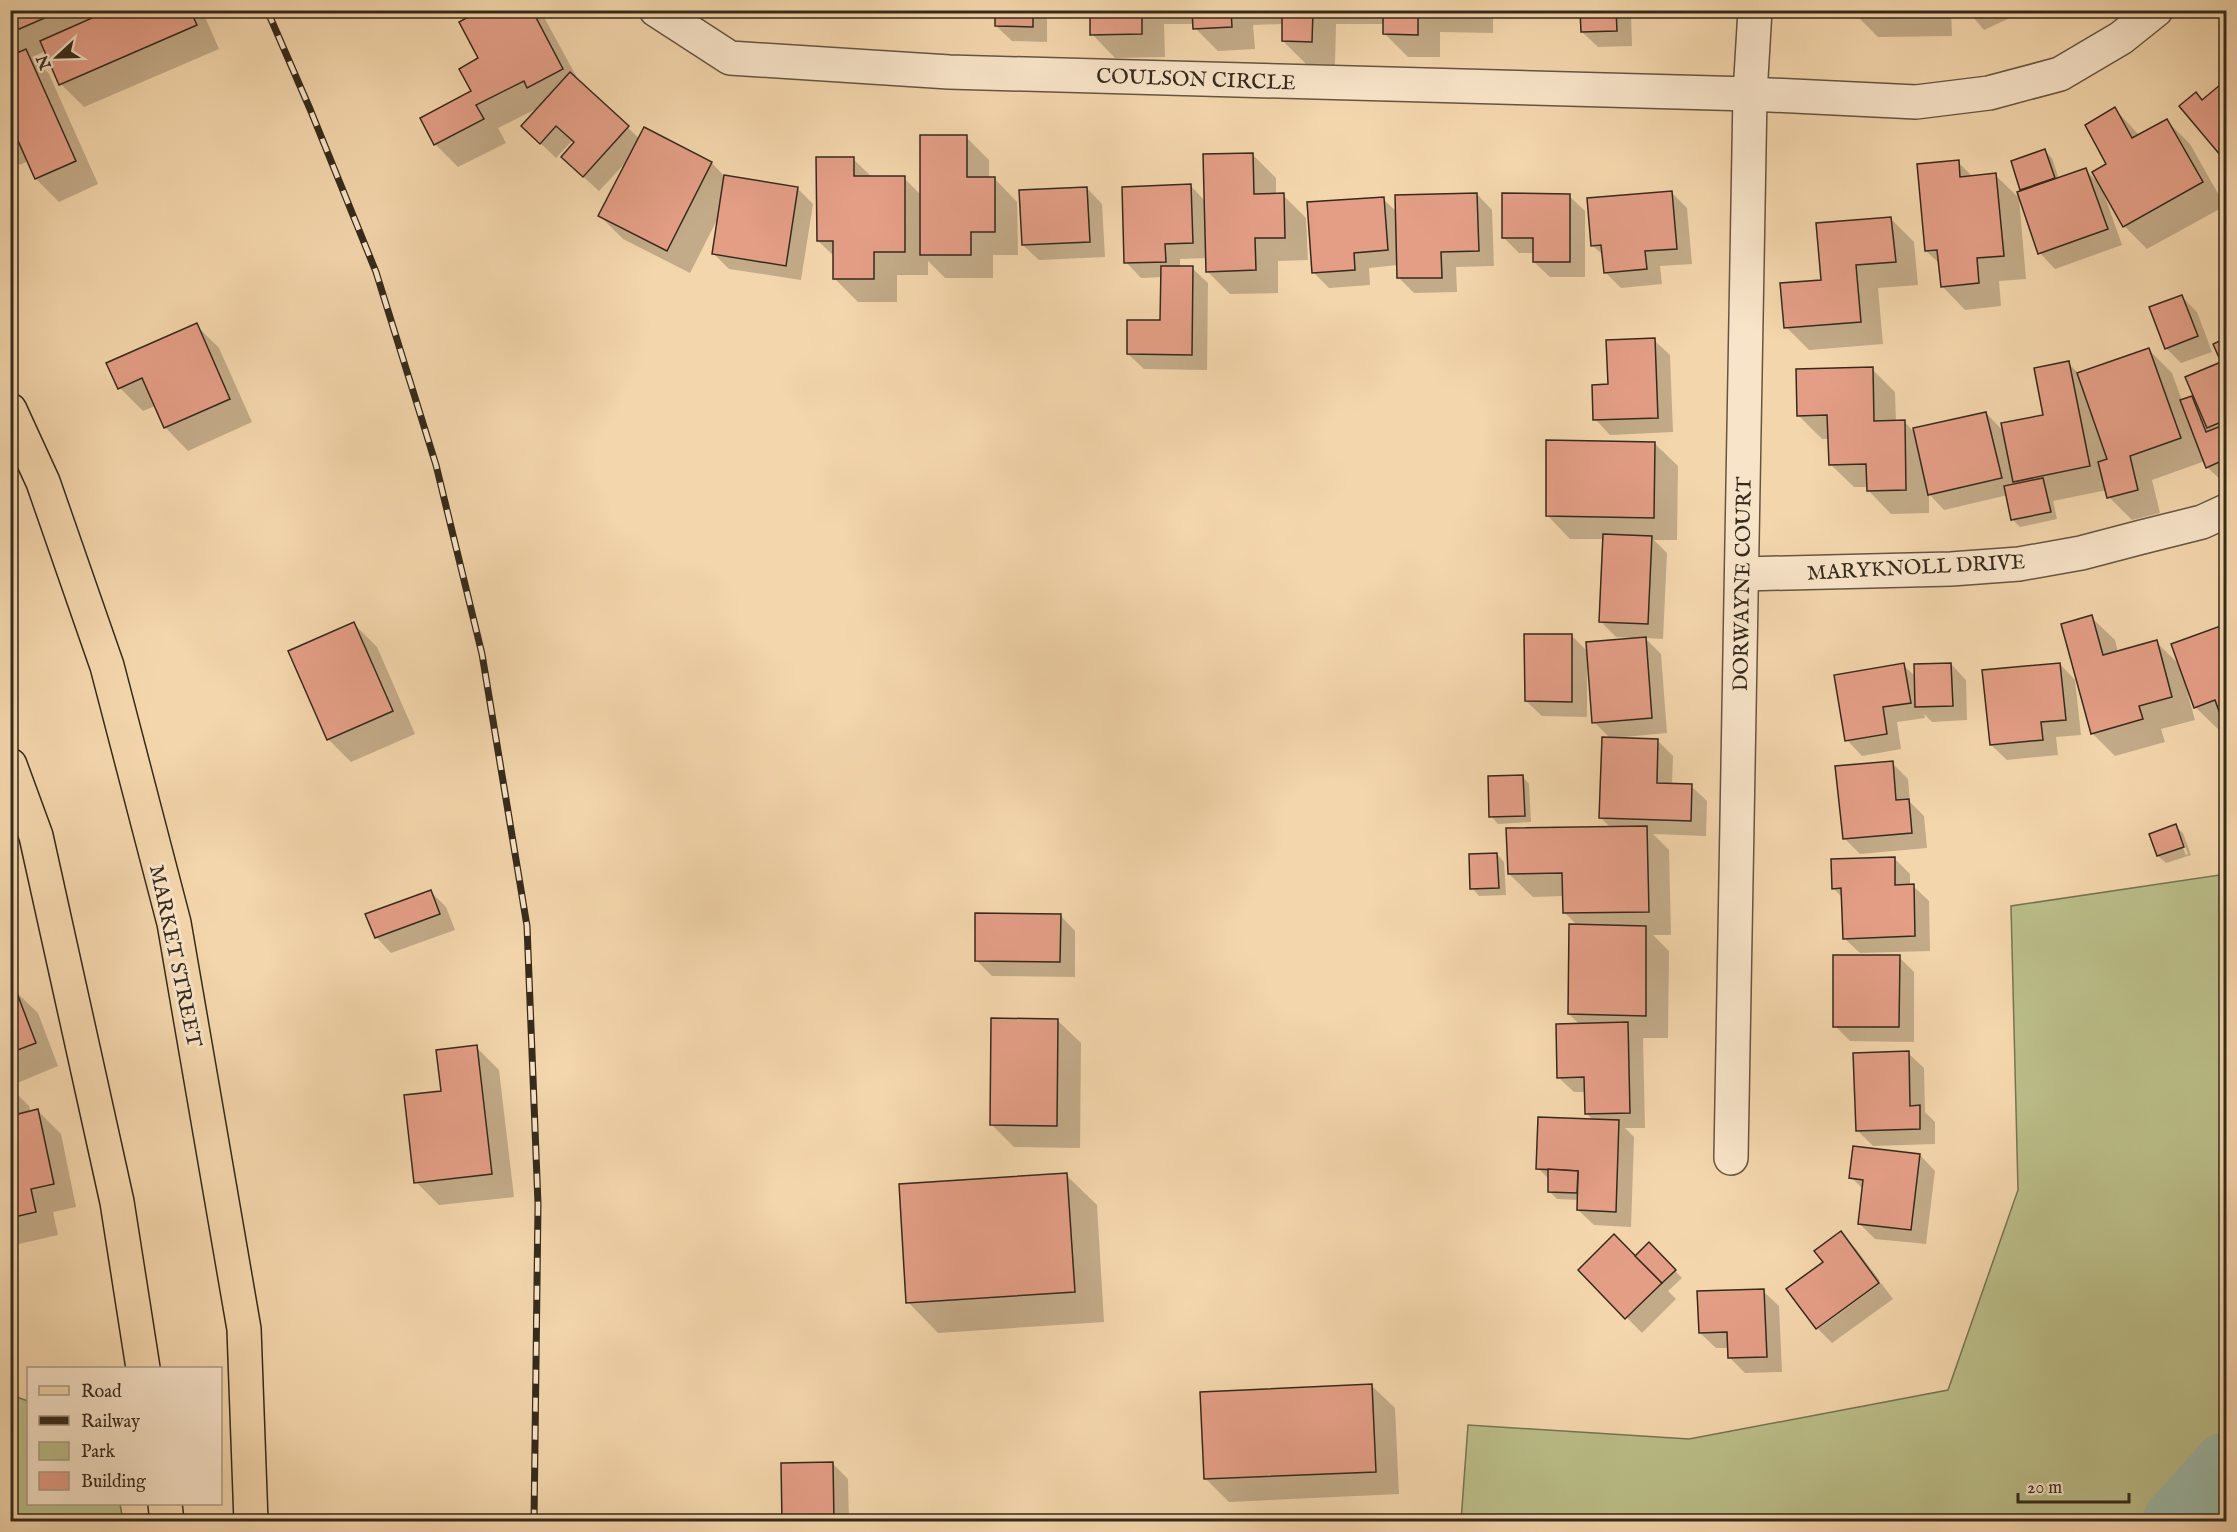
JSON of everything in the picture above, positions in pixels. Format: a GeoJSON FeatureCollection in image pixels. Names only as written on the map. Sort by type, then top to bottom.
{"type":"FeatureCollection","features":[{"type":"Feature","properties":{"kind":"main road","name":"MARKET STREET"},"geometry":{"type":"LineString","coordinates":[[10,410],[43,482],[107,666],[174,922],[244,1329],[251,1521]]}},
{"type":"Feature","properties":{"kind":"main road"},"geometry":{"type":"LineString","coordinates":[[10,765],[36,836],[112,1179],[143,1367]]}},
{"type":"Feature","properties":{"kind":"main road"},"geometry":{"type":"LineString","coordinates":[[165,1505],[167,1521]]}},
{"type":"Feature","properties":{"kind":"street","name":"COULSON CIRCLE"},"geometry":{"type":"LineString","coordinates":[[656,10],[730,58],[949,72],[1750,94],[1916,102],[1989,93],[2060,74],[2121,38],[2156,10]]}},
{"type":"Feature","properties":{"kind":"street","name":"DORWAYNE COURT"},"geometry":{"type":"LineString","coordinates":[[1731,1158],[1750,94],[1755,10]]}},
{"type":"Feature","properties":{"kind":"street","name":"MARYKNOLL DRIVE"},"geometry":{"type":"LineString","coordinates":[[1743,574],[1952,569],[2019,564],[2081,553],[2202,522],[2226,511]]}},
{"type":"Feature","properties":{"kind":"green space"},"geometry":{"type":"Polygon","coordinates":[[[2226,874],[2226,1521],[1461,1521],[1468,1425],[1689,1439],[1948,1390],[2018,1190],[2011,906],[2226,874]]]}},
{"type":"Feature","properties":{"kind":"green space"},"geometry":{"type":"Polygon","coordinates":[[[11,1395],[27,1401],[27,1505],[120,1505],[123,1521],[11,1521],[11,1395]]]}},
{"type":"Feature","properties":{"kind":"building"},"geometry":{"type":"Polygon","coordinates":[[[10,10],[63,10],[10,33],[10,10]]]}},
{"type":"Feature","properties":{"kind":"building"},"geometry":{"type":"Polygon","coordinates":[[[110,10],[190,10],[197,25],[59,85],[40,41],[110,10]]]}},
{"type":"Feature","properties":{"kind":"building"},"geometry":{"type":"Polygon","coordinates":[[[481,10],[532,10],[563,69],[527,88],[524,81],[476,105],[484,119],[434,145],[420,118],[471,91],[459,69],[478,58],[459,22],[481,10]]]}},
{"type":"Feature","properties":{"kind":"building"},"geometry":{"type":"Polygon","coordinates":[[[995,10],[1033,10],[1033,27],[995,26],[995,10]]]}},
{"type":"Feature","properties":{"kind":"building"},"geometry":{"type":"Polygon","coordinates":[[[1090,10],[1142,10],[1142,34],[1090,35],[1090,10]]]}},
{"type":"Feature","properties":{"kind":"building"},"geometry":{"type":"Polygon","coordinates":[[[1192,10],[1231,10],[1232,27],[1193,29],[1192,10]]]}},
{"type":"Feature","properties":{"kind":"building"},"geometry":{"type":"Polygon","coordinates":[[[1282,10],[1313,10],[1312,42],[1282,41],[1282,10]]]}},
{"type":"Feature","properties":{"kind":"building"},"geometry":{"type":"Polygon","coordinates":[[[1383,10],[1418,10],[1418,35],[1383,34],[1383,10]]]}},
{"type":"Feature","properties":{"kind":"building"},"geometry":{"type":"Polygon","coordinates":[[[1580,10],[1616,10],[1617,31],[1581,32],[1580,10]]]}},
{"type":"Feature","properties":{"kind":"building"},"geometry":{"type":"Polygon","coordinates":[[[1853,10],[1929,10],[1929,13],[1853,15],[1853,10]]]}},
{"type":"Feature","properties":{"kind":"building"},"geometry":{"type":"Polygon","coordinates":[[[26,49],[76,161],[35,179],[15,134],[10,136],[10,56],[26,49]]]}},
{"type":"Feature","properties":{"kind":"building"},"geometry":{"type":"Polygon","coordinates":[[[570,72],[629,126],[583,177],[561,157],[574,142],[556,126],[540,144],[521,126],[570,72]]]}},
{"type":"Feature","properties":{"kind":"building"},"geometry":{"type":"Polygon","coordinates":[[[2226,80],[2226,162],[2179,106],[2196,92],[2202,100],[2226,80]]]}},
{"type":"Feature","properties":{"kind":"building"},"geometry":{"type":"Polygon","coordinates":[[[2115,107],[2132,138],[2167,119],[2203,182],[2123,227],[2092,172],[2106,164],[2085,125],[2115,107]]]}},
{"type":"Feature","properties":{"kind":"building"},"geometry":{"type":"Polygon","coordinates":[[[644,127],[712,162],[667,251],[598,216],[644,127]]]}},
{"type":"Feature","properties":{"kind":"building"},"geometry":{"type":"Polygon","coordinates":[[[920,135],[967,135],[967,177],[995,177],[995,232],[971,232],[971,255],[920,255],[920,135]]]}},
{"type":"Feature","properties":{"kind":"building"},"geometry":{"type":"Polygon","coordinates":[[[2045,149],[2055,178],[2020,190],[2011,161],[2045,149]]]}},
{"type":"Feature","properties":{"kind":"building"},"geometry":{"type":"Polygon","coordinates":[[[1253,153],[1254,194],[1284,193],[1285,238],[1255,238],[1256,270],[1206,272],[1203,154],[1253,153]]]}},
{"type":"Feature","properties":{"kind":"building"},"geometry":{"type":"Polygon","coordinates":[[[816,157],[854,157],[854,176],[905,176],[905,252],[874,252],[874,279],[833,279],[833,241],[817,241],[816,157]]]}},
{"type":"Feature","properties":{"kind":"building"},"geometry":{"type":"Polygon","coordinates":[[[1959,160],[1960,177],[1996,173],[2004,256],[1977,258],[1979,283],[1941,287],[1937,250],[1925,251],[1917,164],[1959,160]]]}},
{"type":"Feature","properties":{"kind":"building"},"geometry":{"type":"Polygon","coordinates":[[[2086,168],[2108,229],[2038,254],[2017,192],[2086,168]]]}},
{"type":"Feature","properties":{"kind":"building"},"geometry":{"type":"Polygon","coordinates":[[[724,175],[798,187],[786,266],[712,254],[724,175]]]}},
{"type":"Feature","properties":{"kind":"building"},"geometry":{"type":"Polygon","coordinates":[[[1191,184],[1193,243],[1165,244],[1166,262],[1124,263],[1122,187],[1191,184]]]}},
{"type":"Feature","properties":{"kind":"building"},"geometry":{"type":"Polygon","coordinates":[[[1087,187],[1090,242],[1022,245],[1019,190],[1087,187]]]}},
{"type":"Feature","properties":{"kind":"building"},"geometry":{"type":"Polygon","coordinates":[[[1672,191],[1677,249],[1645,251],[1647,269],[1604,273],[1601,245],[1591,246],[1587,198],[1672,191]]]}},
{"type":"Feature","properties":{"kind":"building"},"geometry":{"type":"Polygon","coordinates":[[[1477,193],[1479,251],[1441,252],[1442,278],[1397,278],[1395,195],[1477,193]]]}},
{"type":"Feature","properties":{"kind":"building"},"geometry":{"type":"Polygon","coordinates":[[[1502,193],[1570,194],[1570,262],[1533,262],[1533,238],[1502,238],[1502,193]]]}},
{"type":"Feature","properties":{"kind":"building"},"geometry":{"type":"Polygon","coordinates":[[[1384,197],[1388,250],[1354,253],[1355,270],[1312,273],[1307,202],[1384,197]]]}},
{"type":"Feature","properties":{"kind":"building"},"geometry":{"type":"Polygon","coordinates":[[[1891,217],[1896,262],[1856,265],[1861,322],[1784,328],[1780,283],[1821,280],[1816,223],[1891,217]]]}},
{"type":"Feature","properties":{"kind":"building"},"geometry":{"type":"Polygon","coordinates":[[[1161,266],[1193,266],[1192,355],[1127,354],[1127,320],[1160,320],[1161,266]]]}},
{"type":"Feature","properties":{"kind":"building"},"geometry":{"type":"Polygon","coordinates":[[[2182,295],[2198,336],[2165,349],[2149,307],[2182,295]]]}},
{"type":"Feature","properties":{"kind":"building"},"geometry":{"type":"Polygon","coordinates":[[[197,323],[230,399],[164,428],[142,378],[118,389],[106,363],[197,323]]]}},
{"type":"Feature","properties":{"kind":"building"},"geometry":{"type":"Polygon","coordinates":[[[1655,338],[1658,418],[1593,420],[1592,385],[1608,384],[1606,340],[1655,338]]]}},
{"type":"Feature","properties":{"kind":"building"},"geometry":{"type":"Polygon","coordinates":[[[2226,338],[2226,420],[2207,428],[2185,377],[2221,362],[2213,344],[2226,338]]]}},
{"type":"Feature","properties":{"kind":"building"},"geometry":{"type":"Polygon","coordinates":[[[2149,348],[2181,438],[2130,456],[2138,490],[2107,498],[2098,462],[2107,459],[2077,373],[2149,348]]]}},
{"type":"Feature","properties":{"kind":"building"},"geometry":{"type":"Polygon","coordinates":[[[2069,361],[2090,466],[2013,482],[2001,423],[2043,415],[2034,368],[2069,361]]]}},
{"type":"Feature","properties":{"kind":"building"},"geometry":{"type":"Polygon","coordinates":[[[1873,367],[1874,421],[1905,420],[1906,490],[1867,491],[1866,464],[1829,465],[1827,415],[1797,416],[1796,369],[1873,367]]]}},
{"type":"Feature","properties":{"kind":"building"},"geometry":{"type":"Polygon","coordinates":[[[2192,396],[2206,432],[2226,424],[2226,459],[2206,468],[2180,400],[2192,396]]]}},
{"type":"Feature","properties":{"kind":"building"},"geometry":{"type":"Polygon","coordinates":[[[1986,412],[2002,478],[1928,495],[1913,428],[1986,412]]]}},
{"type":"Feature","properties":{"kind":"building"},"geometry":{"type":"Polygon","coordinates":[[[1546,440],[1655,442],[1654,518],[1546,516],[1546,440]]]}},
{"type":"Feature","properties":{"kind":"building"},"geometry":{"type":"Polygon","coordinates":[[[2043,478],[2051,512],[2011,520],[2004,486],[2043,478]]]}},
{"type":"Feature","properties":{"kind":"building"},"geometry":{"type":"Polygon","coordinates":[[[1603,534],[1652,536],[1648,624],[1599,622],[1603,534]]]}},
{"type":"Feature","properties":{"kind":"building"},"geometry":{"type":"Polygon","coordinates":[[[2092,615],[2103,655],[2157,640],[2172,697],[2139,706],[2143,719],[2091,734],[2061,624],[2092,615]]]}},
{"type":"Feature","properties":{"kind":"building"},"geometry":{"type":"Polygon","coordinates":[[[354,622],[393,711],[327,740],[288,651],[354,622]]]}},
{"type":"Feature","properties":{"kind":"building"},"geometry":{"type":"Polygon","coordinates":[[[2226,624],[2226,712],[2220,714],[2215,700],[2194,708],[2171,644],[2226,624]]]}},
{"type":"Feature","properties":{"kind":"building"},"geometry":{"type":"Polygon","coordinates":[[[1524,634],[1572,634],[1572,702],[1525,701],[1524,634]]]}},
{"type":"Feature","properties":{"kind":"building"},"geometry":{"type":"Polygon","coordinates":[[[1646,637],[1652,718],[1592,723],[1586,642],[1646,637]]]}},
{"type":"Feature","properties":{"kind":"building"},"geometry":{"type":"Polygon","coordinates":[[[1904,663],[1911,703],[1883,707],[1887,734],[1845,741],[1834,675],[1904,663]]]}},
{"type":"Feature","properties":{"kind":"building"},"geometry":{"type":"Polygon","coordinates":[[[1951,663],[1953,706],[1915,707],[1914,664],[1951,663]]]}},
{"type":"Feature","properties":{"kind":"building"},"geometry":{"type":"Polygon","coordinates":[[[2060,663],[2066,720],[2041,722],[2043,740],[1990,745],[1982,670],[2060,663]]]}},
{"type":"Feature","properties":{"kind":"building"},"geometry":{"type":"Polygon","coordinates":[[[1602,737],[1658,739],[1657,783],[1692,784],[1691,821],[1599,818],[1602,737]]]}},
{"type":"Feature","properties":{"kind":"building"},"geometry":{"type":"Polygon","coordinates":[[[1893,761],[1896,800],[1909,799],[1912,833],[1843,839],[1835,766],[1893,761]]]}},
{"type":"Feature","properties":{"kind":"building"},"geometry":{"type":"Polygon","coordinates":[[[1523,775],[1525,816],[1489,817],[1488,776],[1523,775]]]}},
{"type":"Feature","properties":{"kind":"building"},"geometry":{"type":"Polygon","coordinates":[[[2176,824],[2184,847],[2157,856],[2149,834],[2176,824]]]}},
{"type":"Feature","properties":{"kind":"building"},"geometry":{"type":"Polygon","coordinates":[[[1647,826],[1649,912],[1563,913],[1562,873],[1508,874],[1506,828],[1647,826]]]}},
{"type":"Feature","properties":{"kind":"building"},"geometry":{"type":"Polygon","coordinates":[[[1497,853],[1499,888],[1470,889],[1469,854],[1497,853]]]}},
{"type":"Feature","properties":{"kind":"building"},"geometry":{"type":"Polygon","coordinates":[[[1895,857],[1895,885],[1914,884],[1915,936],[1843,939],[1841,888],[1832,889],[1831,859],[1895,857]]]}},
{"type":"Feature","properties":{"kind":"building"},"geometry":{"type":"Polygon","coordinates":[[[431,890],[440,914],[375,938],[365,914],[431,890]]]}},
{"type":"Feature","properties":{"kind":"building"},"geometry":{"type":"Polygon","coordinates":[[[975,913],[1061,914],[1060,962],[975,961],[975,913]]]}},
{"type":"Feature","properties":{"kind":"building"},"geometry":{"type":"Polygon","coordinates":[[[1569,924],[1646,926],[1646,1016],[1568,1014],[1569,924]]]}},
{"type":"Feature","properties":{"kind":"building"},"geometry":{"type":"Polygon","coordinates":[[[1833,955],[1900,955],[1899,1027],[1833,1027],[1833,955]]]}},
{"type":"Feature","properties":{"kind":"building"},"geometry":{"type":"Polygon","coordinates":[[[15,988],[36,1043],[10,1053],[10,990],[15,988]]]}},
{"type":"Feature","properties":{"kind":"building"},"geometry":{"type":"Polygon","coordinates":[[[991,1018],[1058,1019],[1057,1126],[990,1125],[991,1018]]]}},
{"type":"Feature","properties":{"kind":"building"},"geometry":{"type":"Polygon","coordinates":[[[1628,1022],[1630,1113],[1585,1114],[1584,1077],[1557,1078],[1556,1024],[1628,1022]]]}},
{"type":"Feature","properties":{"kind":"building"},"geometry":{"type":"Polygon","coordinates":[[[477,1045],[492,1174],[414,1183],[404,1095],[441,1091],[436,1050],[477,1045]]]}},
{"type":"Feature","properties":{"kind":"building"},"geometry":{"type":"Polygon","coordinates":[[[1909,1051],[1910,1106],[1920,1105],[1920,1129],[1856,1131],[1853,1053],[1909,1051]]]}},
{"type":"Feature","properties":{"kind":"building"},"geometry":{"type":"Polygon","coordinates":[[[10,1100],[14,1115],[38,1109],[54,1184],[31,1189],[36,1212],[10,1218],[10,1100]]]}},
{"type":"Feature","properties":{"kind":"building"},"geometry":{"type":"Polygon","coordinates":[[[1538,1117],[1619,1120],[1616,1212],[1577,1210],[1578,1171],[1536,1169],[1538,1117]]]}},
{"type":"Feature","properties":{"kind":"building"},"geometry":{"type":"Polygon","coordinates":[[[1853,1146],[1920,1154],[1911,1230],[1858,1224],[1863,1180],[1849,1178],[1853,1146]]]}},
{"type":"Feature","properties":{"kind":"building"},"geometry":{"type":"Polygon","coordinates":[[[1548,1169],[1578,1171],[1577,1193],[1548,1192],[1548,1169]]]}},
{"type":"Feature","properties":{"kind":"building"},"geometry":{"type":"Polygon","coordinates":[[[1067,1173],[1075,1292],[906,1303],[899,1184],[1067,1173]]]}},
{"type":"Feature","properties":{"kind":"building"},"geometry":{"type":"Polygon","coordinates":[[[1841,1231],[1879,1283],[1816,1329],[1786,1289],[1823,1262],[1814,1251],[1841,1231]]]}},
{"type":"Feature","properties":{"kind":"building"},"geometry":{"type":"Polygon","coordinates":[[[1614,1234],[1662,1283],[1625,1319],[1578,1270],[1614,1234]]]}},
{"type":"Feature","properties":{"kind":"building"},"geometry":{"type":"Polygon","coordinates":[[[1649,1242],[1676,1270],[1662,1283],[1635,1256],[1649,1242]]]}},
{"type":"Feature","properties":{"kind":"building"},"geometry":{"type":"Polygon","coordinates":[[[1764,1289],[1767,1357],[1728,1358],[1727,1332],[1699,1333],[1697,1291],[1764,1289]]]}},
{"type":"Feature","properties":{"kind":"building"},"geometry":{"type":"Polygon","coordinates":[[[1372,1384],[1376,1472],[1204,1479],[1200,1392],[1372,1384]]]}},
{"type":"Feature","properties":{"kind":"building"},"geometry":{"type":"Polygon","coordinates":[[[833,1462],[834,1522],[782,1522],[781,1463],[833,1462]]]}},
{"type":"Feature","properties":{"kind":"waterway"},"geometry":{"type":"LineString","coordinates":[[2175,1522],[2226,1465]]}},
{"type":"Feature","properties":{"kind":"railway"},"geometry":{"type":"LineString","coordinates":[[267,10],[376,272],[436,465],[482,654],[527,926],[538,1204],[534,1522]]}}]}
